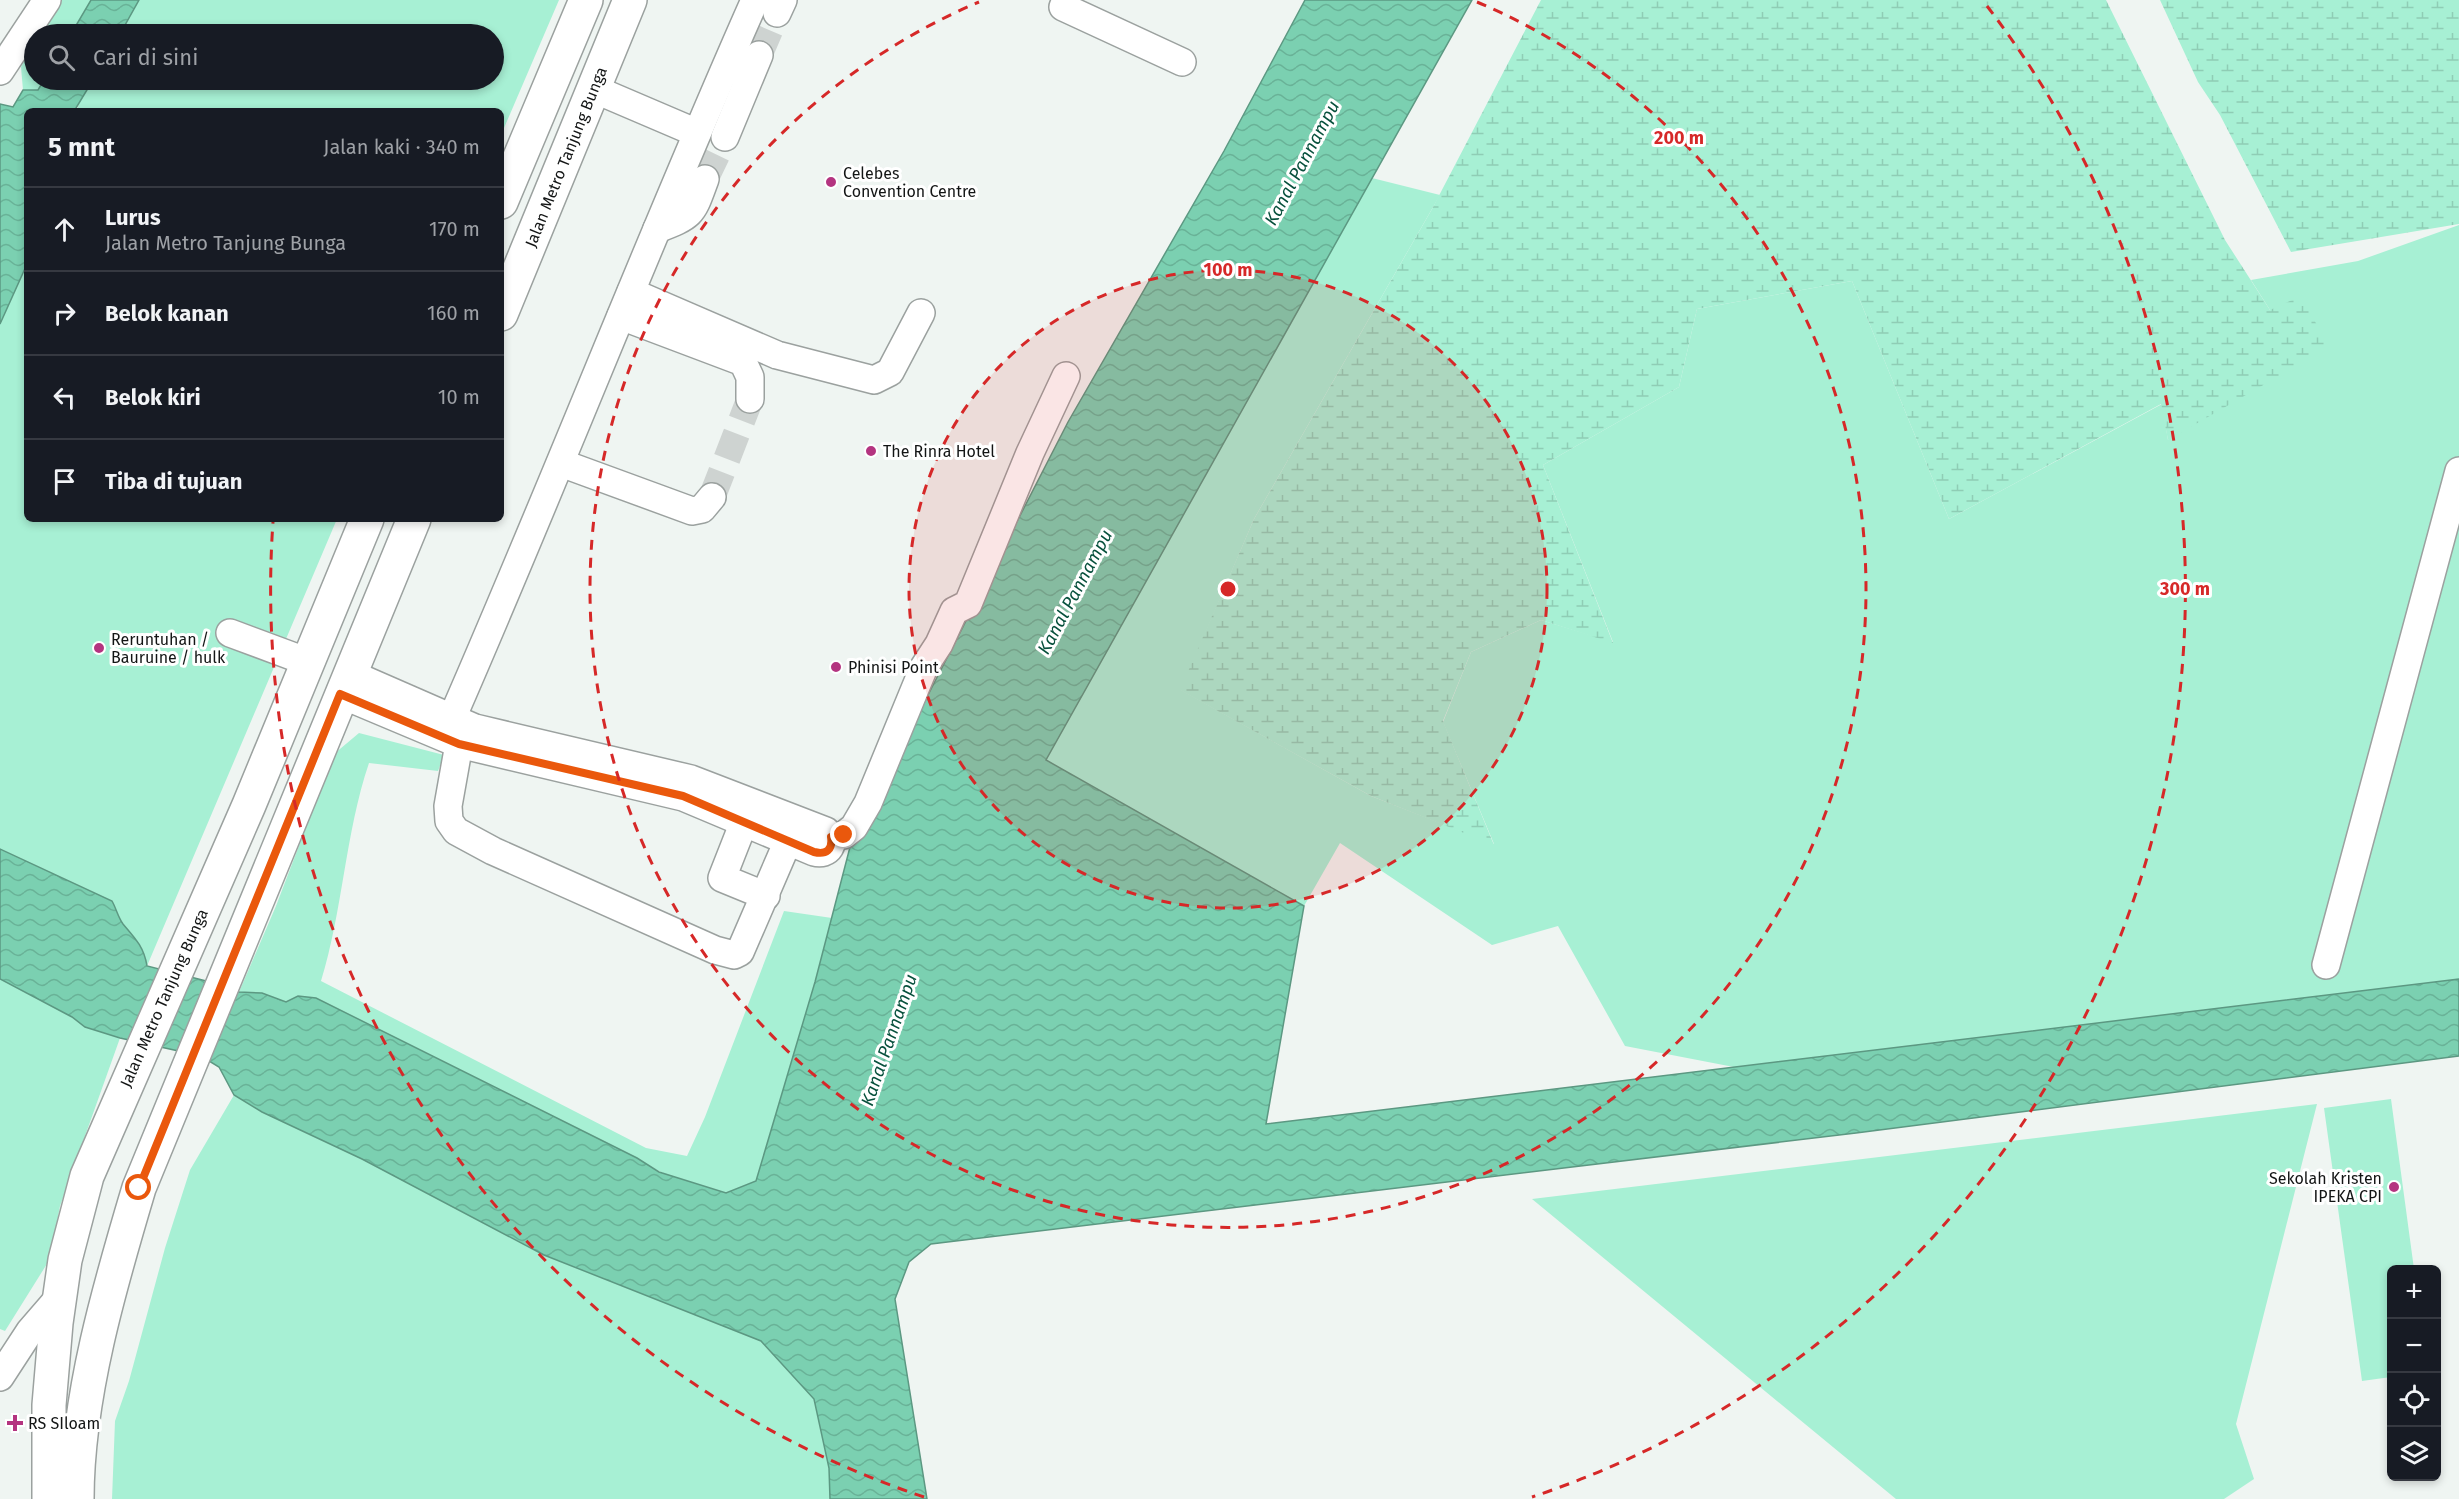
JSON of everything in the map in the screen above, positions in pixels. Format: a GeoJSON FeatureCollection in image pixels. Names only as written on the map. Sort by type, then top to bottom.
{"type":"FeatureCollection","features":[{"type":"Feature","properties":{"kind":"main road"},"geometry":{"type":"LineString","coordinates":[[504,195],[586,0]]}},
{"type":"Feature","properties":{"kind":"main road","name":"Jalan Metro Tanjung Bunga"},"geometry":{"type":"LineString","coordinates":[[504,307],[630,0]]}},
{"type":"Feature","properties":{"kind":"main road"},"geometry":{"type":"LineString","coordinates":[[558,67],[597,81]]}},
{"type":"Feature","properties":{"kind":"main road","name":"Jalan Metro Tanjung Bunga"},"geometry":{"type":"LineString","coordinates":[[49,1499],[51,1370],[65,1260],[87,1176],[366,522]]}},
{"type":"Feature","properties":{"kind":"main road"},"geometry":{"type":"LineString","coordinates":[[76,1499],[81,1440],[90,1384],[111,1282],[139,1188],[413,522]]}},
{"type":"Feature","properties":{"kind":"street"},"geometry":{"type":"LineString","coordinates":[[1066,0],[1063,7],[1103,11],[1182,62]]}},
{"type":"Feature","properties":{"kind":"street"},"geometry":{"type":"LineString","coordinates":[[27,24],[38,4]]}},
{"type":"Feature","properties":{"kind":"street"},"geometry":{"type":"LineString","coordinates":[[772,4],[700,125],[561,463],[452,734],[448,806],[449,821],[456,831],[493,851],[715,950],[734,955],[740,952],[788,841]]}},
{"type":"Feature","properties":{"kind":"street"},"geometry":{"type":"LineString","coordinates":[[0,71],[24,29]]}},
{"type":"Feature","properties":{"kind":"street"},"geometry":{"type":"LineString","coordinates":[[725,137],[759,55]]}},
{"type":"Feature","properties":{"kind":"street"},"geometry":{"type":"LineString","coordinates":[[597,81],[700,125]]}},
{"type":"Feature","properties":{"kind":"street"},"geometry":{"type":"LineString","coordinates":[[657,229],[677,222],[693,211],[705,178]]}},
{"type":"Feature","properties":{"kind":"street"},"geometry":{"type":"LineString","coordinates":[[626,304],[777,355],[874,380],[890,372],[921,313]]}},
{"type":"Feature","properties":{"kind":"street"},"geometry":{"type":"LineString","coordinates":[[626,304],[743,362],[750,376],[750,399]]}},
{"type":"Feature","properties":{"kind":"street"},"geometry":{"type":"LineString","coordinates":[[831,837],[844,835],[854,827],[868,803],[924,667],[939,644],[954,611],[968,604],[1030,453],[1066,376]]}},
{"type":"Feature","properties":{"kind":"street"},"geometry":{"type":"LineString","coordinates":[[561,463],[692,511],[702,510],[712,496]]}},
{"type":"Feature","properties":{"kind":"street"},"geometry":{"type":"LineString","coordinates":[[2326,965],[2459,471]]}},
{"type":"Feature","properties":{"kind":"street"},"geometry":{"type":"LineString","coordinates":[[230,633],[308,662]]}},
{"type":"Feature","properties":{"kind":"street"},"geometry":{"type":"LineString","coordinates":[[345,684],[452,734],[475,728],[622,772],[822,854],[829,850],[832,844],[831,837],[826,831],[691,778],[622,772]]}},
{"type":"Feature","properties":{"kind":"street"},"geometry":{"type":"LineString","coordinates":[[744,822],[722,878],[766,896]]}},
{"type":"Feature","properties":{"kind":"street"},"geometry":{"type":"LineString","coordinates":[[0,1377],[30,1331],[62,1294]]}},
{"type":"Feature","properties":{"kind":"green space"},"geometry":{"type":"Polygon","coordinates":[[[59,0],[91,0],[77,24],[45,24],[59,0]]]}},
{"type":"Feature","properties":{"kind":"green space"},"geometry":{"type":"Polygon","coordinates":[[[139,0],[559,0],[504,128],[504,108],[78,108],[87,90],[504,90],[504,24],[126,24],[139,0]]]}},
{"type":"Feature","properties":{"kind":"green space"},"geometry":{"type":"Polygon","coordinates":[[[1541,0],[2106,0],[2225,240],[2270,310],[2301,296],[2329,347],[2168,440],[2161,404],[1949,519],[1852,281],[1697,309],[1679,387],[1543,465],[1613,643],[1541,620],[1471,652],[1443,721],[1494,845],[1371,796],[1180,690],[1254,519],[1432,209],[1541,0]]]}},
{"type":"Feature","properties":{"kind":"green space"},"geometry":{"type":"Polygon","coordinates":[[[2160,0],[2459,0],[2459,224],[2291,252],[2220,115],[2198,82],[2160,0]]]}},
{"type":"Feature","properties":{"kind":"green space"},"geometry":{"type":"Polygon","coordinates":[[[24,61],[24,90],[23,90],[21,67],[24,61]]]}},
{"type":"Feature","properties":{"kind":"green space"},"geometry":{"type":"Polygon","coordinates":[[[1372,178],[1440,195],[1254,519],[1181,690],[1371,796],[1494,844],[1443,722],[1471,652],[1541,620],[1613,642],[1543,465],[1679,387],[1697,309],[1852,281],[1949,519],[2162,404],[2168,440],[2270,310],[2251,280],[2358,261],[2459,225],[2459,979],[1739,1068],[1625,1046],[1558,926],[1492,945],[1340,843],[1304,906],[1045,761],[1372,178]]]}},
{"type":"Feature","properties":{"kind":"green space"},"geometry":{"type":"Polygon","coordinates":[[[24,271],[24,522],[336,522],[147,966],[141,948],[121,921],[112,901],[0,849],[0,324],[24,271]]]}},
{"type":"Feature","properties":{"kind":"green space"},"geometry":{"type":"Polygon","coordinates":[[[359,733],[444,755],[438,771],[369,763],[354,817],[334,927],[321,981],[646,1148],[687,1156],[705,1117],[784,911],[832,918],[805,1020],[756,1181],[729,1193],[692,1186],[298,996],[286,1002],[262,993],[239,992],[276,906],[334,754],[359,733]]]}},
{"type":"Feature","properties":{"kind":"green space"},"geometry":{"type":"Polygon","coordinates":[[[0,979],[72,1017],[85,1027],[120,1038],[60,1206],[50,1259],[5,1331],[0,1329],[0,979]]]}},
{"type":"Feature","properties":{"kind":"green space"},"geometry":{"type":"Polygon","coordinates":[[[234,1095],[262,1112],[362,1159],[544,1255],[761,1341],[814,1399],[829,1468],[830,1499],[112,1499],[115,1421],[129,1381],[165,1248],[190,1170],[234,1095]]]}},
{"type":"Feature","properties":{"kind":"green space"},"geometry":{"type":"Polygon","coordinates":[[[2391,1099],[2413,1265],[2387,1265],[2387,1378],[2362,1381],[2324,1108],[2391,1099]]]}},
{"type":"Feature","properties":{"kind":"green space"},"geometry":{"type":"Polygon","coordinates":[[[2317,1104],[2236,1424],[2254,1479],[2224,1499],[1896,1499],[1532,1199],[2317,1104]]]}},
{"type":"Feature","properties":{"kind":"water"},"geometry":{"type":"Polygon","coordinates":[[[91,0],[139,0],[126,24],[77,24],[91,0]]]}},
{"type":"Feature","properties":{"kind":"water","name":"Kanal Pannampu"},"geometry":{"type":"Polygon","coordinates":[[[1305,0],[1472,0],[1046,760],[1304,906],[1266,1124],[2459,979],[2459,1056],[1856,1133],[931,1244],[909,1262],[895,1299],[927,1499],[830,1499],[829,1468],[814,1399],[761,1341],[544,1255],[362,1159],[262,1112],[234,1095],[219,1067],[201,1056],[120,1038],[85,1027],[72,1017],[0,979],[0,849],[112,901],[121,921],[141,948],[147,966],[222,985],[239,992],[262,993],[286,1002],[298,996],[316,998],[637,1158],[659,1172],[726,1193],[756,1181],[815,982],[850,847],[1068,422],[1224,151],[1305,0]]]}},
{"type":"Feature","properties":{"kind":"water"},"geometry":{"type":"Polygon","coordinates":[[[24,90],[87,90],[76,108],[24,108],[24,271],[0,324],[0,104],[13,107],[24,90]]]}},
{"type":"Feature","properties":{"kind":"tunnel"},"geometry":{"type":"LineString","coordinates":[[759,55],[777,13]]}},
{"type":"Feature","properties":{"kind":"tunnel"},"geometry":{"type":"LineString","coordinates":[[705,179],[725,137]]}},
{"type":"Feature","properties":{"kind":"tunnel"},"geometry":{"type":"LineString","coordinates":[[712,497],[750,399]]}},
{"type":"Feature","properties":{"kind":"place","name":"Celebes Convention Centre"},"geometry":{"type":"Point","coordinates":[831,182]}},
{"type":"Feature","properties":{"kind":"place","name":"The Rinra Hotel"},"geometry":{"type":"Point","coordinates":[871,451]}},
{"type":"Feature","properties":{"kind":"place","name":"Reruntuhan / Bauruine / hulk"},"geometry":{"type":"Point","coordinates":[99,648]}},
{"type":"Feature","properties":{"kind":"place","name":"Phinisi Point"},"geometry":{"type":"Point","coordinates":[836,667]}},
{"type":"Feature","properties":{"kind":"place","name":"Sekolah Kristen IPEKA CPI"},"geometry":{"type":"Point","coordinates":[2394,1187]}},
{"type":"Feature","properties":{"kind":"place","name":"RS SIloam"},"geometry":{"type":"Point","coordinates":[15,1423]}},
{"type":"Feature","properties":{"kind":"route"},"geometry":{"type":"LineString","coordinates":[[139,1188],[248,926],[340,694],[459,744],[683,796],[814,852],[822,854],[829,850],[832,844],[831,837],[844,835]]}}]}
